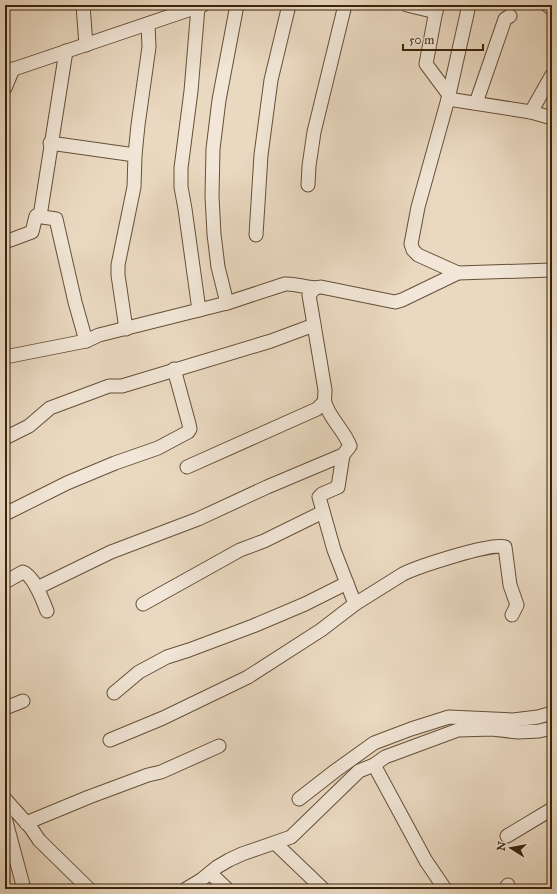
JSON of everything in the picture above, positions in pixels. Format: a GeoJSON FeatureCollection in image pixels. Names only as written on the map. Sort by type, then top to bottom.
{"type":"FeatureCollection","features":[{"type":"Feature","properties":{"kind":"street"},"geometry":{"type":"LineString","coordinates":[[83,5],[86,45]]}},
{"type":"Feature","properties":{"kind":"street"},"geometry":{"type":"LineString","coordinates":[[227,303],[218,267],[214,234],[212,196],[213,149],[219,100],[237,5]]}},
{"type":"Feature","properties":{"kind":"street"},"geometry":{"type":"LineString","coordinates":[[256,235],[261,155],[271,80],[289,5]]}},
{"type":"Feature","properties":{"kind":"street"},"geometry":{"type":"LineString","coordinates":[[308,185],[314,132],[345,5]]}},
{"type":"Feature","properties":{"kind":"street"},"geometry":{"type":"LineString","coordinates":[[407,5],[436,8],[426,64],[449,97],[531,112],[552,118]]}},
{"type":"Feature","properties":{"kind":"street"},"geometry":{"type":"LineString","coordinates":[[458,273],[418,255],[413,250],[412,244],[418,207],[449,97],[469,5]]}},
{"type":"Feature","properties":{"kind":"street"},"geometry":{"type":"LineString","coordinates":[[547,5],[552,9]]}},
{"type":"Feature","properties":{"kind":"street"},"geometry":{"type":"LineString","coordinates":[[5,88],[9,70],[201,6],[184,144],[181,183],[199,310]]}},
{"type":"Feature","properties":{"kind":"street"},"geometry":{"type":"LineString","coordinates":[[476,103],[505,19],[510,16]]}},
{"type":"Feature","properties":{"kind":"street"},"geometry":{"type":"LineString","coordinates":[[126,329],[118,275],[118,265],[134,187],[135,155],[149,47],[148,24]]}},
{"type":"Feature","properties":{"kind":"street"},"geometry":{"type":"LineString","coordinates":[[40,216],[50,143],[66,51]]}},
{"type":"Feature","properties":{"kind":"street"},"geometry":{"type":"LineString","coordinates":[[531,112],[552,75]]}},
{"type":"Feature","properties":{"kind":"street"},"geometry":{"type":"LineString","coordinates":[[50,143],[135,155]]}},
{"type":"Feature","properties":{"kind":"street"},"geometry":{"type":"LineString","coordinates":[[5,242],[32,232],[36,216],[56,219],[75,302],[86,341]]}},
{"type":"Feature","properties":{"kind":"street"},"geometry":{"type":"LineString","coordinates":[[5,357],[86,341],[99,335],[227,303],[285,284],[293,283],[314,289],[322,287],[395,302],[458,273],[552,270]]}},
{"type":"Feature","properties":{"kind":"street"},"geometry":{"type":"LineString","coordinates":[[314,289],[309,295],[325,390],[324,402],[350,446],[343,455],[338,487],[322,494],[319,497],[334,550],[355,604]]}},
{"type":"Feature","properties":{"kind":"street"},"geometry":{"type":"LineString","coordinates":[[5,438],[29,426],[50,408],[109,386],[122,386],[174,369],[271,341],[314,325]]}},
{"type":"Feature","properties":{"kind":"street"},"geometry":{"type":"LineString","coordinates":[[5,514],[67,483],[114,463],[158,448],[188,432],[190,429],[189,424],[174,369]]}},
{"type":"Feature","properties":{"kind":"street"},"geometry":{"type":"LineString","coordinates":[[187,467],[317,409],[324,402]]}},
{"type":"Feature","properties":{"kind":"street"},"geometry":{"type":"LineString","coordinates":[[37,588],[111,552],[198,519],[267,487],[343,455]]}},
{"type":"Feature","properties":{"kind":"street"},"geometry":{"type":"LineString","coordinates":[[143,604],[240,550],[264,541],[323,512]]}},
{"type":"Feature","properties":{"kind":"street"},"geometry":{"type":"LineString","coordinates":[[110,740],[163,718],[248,677],[321,630],[355,604],[411,570],[483,549],[502,546],[505,547],[510,585],[516,605],[512,615]]}},
{"type":"Feature","properties":{"kind":"street"},"geometry":{"type":"LineString","coordinates":[[5,582],[23,572],[28,575],[37,588],[47,611]]}},
{"type":"Feature","properties":{"kind":"street"},"geometry":{"type":"LineString","coordinates":[[114,692],[139,672],[167,657],[253,626],[305,604],[347,583]]}},
{"type":"Feature","properties":{"kind":"street"},"geometry":{"type":"LineString","coordinates":[[5,708],[23,701]]}},
{"type":"Feature","properties":{"kind":"street"},"geometry":{"type":"LineString","coordinates":[[299,799],[355,765],[374,765],[385,757],[458,730],[482,724],[521,720],[552,714]]}},
{"type":"Feature","properties":{"kind":"street"},"geometry":{"type":"LineString","coordinates":[[186,889],[229,860],[291,837],[374,743],[449,717],[482,724],[492,729],[518,732],[539,731],[552,728]]}},
{"type":"Feature","properties":{"kind":"street"},"geometry":{"type":"LineString","coordinates":[[26,822],[89,797],[160,772],[219,746]]}},
{"type":"Feature","properties":{"kind":"street"},"geometry":{"type":"LineString","coordinates":[[374,765],[426,861],[445,889]]}},
{"type":"Feature","properties":{"kind":"street"},"geometry":{"type":"LineString","coordinates":[[5,798],[26,822],[39,840],[89,889]]}},
{"type":"Feature","properties":{"kind":"street"},"geometry":{"type":"LineString","coordinates":[[507,836],[552,809]]}},
{"type":"Feature","properties":{"kind":"street"},"geometry":{"type":"LineString","coordinates":[[5,818],[8,844],[24,889]]}},
{"type":"Feature","properties":{"kind":"street"},"geometry":{"type":"LineString","coordinates":[[275,843],[323,889]]}},
{"type":"Feature","properties":{"kind":"street"},"geometry":{"type":"LineString","coordinates":[[210,873],[227,889]]}}]}
